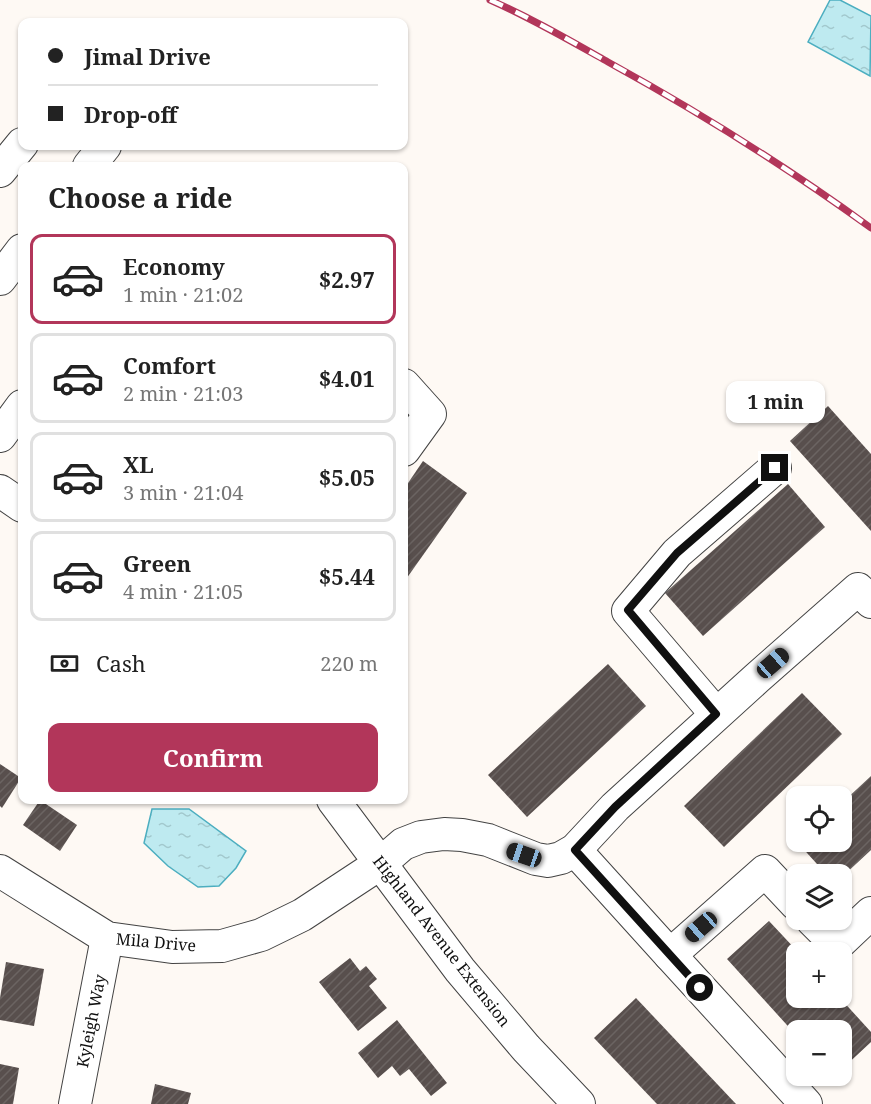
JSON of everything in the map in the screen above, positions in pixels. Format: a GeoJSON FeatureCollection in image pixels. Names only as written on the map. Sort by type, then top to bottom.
{"type":"FeatureCollection","features":[{"type":"Feature","properties":{"kind":"street"},"geometry":{"type":"LineString","coordinates":[[0,171],[18,149]]}},
{"type":"Feature","properties":{"kind":"street"},"geometry":{"type":"LineString","coordinates":[[92,162],[102,150]]}},
{"type":"Feature","properties":{"kind":"street"},"geometry":{"type":"LineString","coordinates":[[0,279],[18,255]]}},
{"type":"Feature","properties":{"kind":"street"},"geometry":{"type":"LineString","coordinates":[[408,389],[430,414],[408,444]]}},
{"type":"Feature","properties":{"kind":"street"},"geometry":{"type":"LineString","coordinates":[[0,436],[18,411]]}},
{"type":"Feature","properties":{"kind":"street"},"geometry":{"type":"LineString","coordinates":[[716,714],[628,610],[677,553],[775,468]]}},
{"type":"Feature","properties":{"kind":"street"},"geometry":{"type":"LineString","coordinates":[[0,490],[18,503]]}},
{"type":"Feature","properties":{"kind":"street"},"geometry":{"type":"LineString","coordinates":[[806,1104],[575,850],[615,807],[858,589],[871,602]]}},
{"type":"Feature","properties":{"kind":"street","name":"Highland Avenue Extension"},"geometry":{"type":"LineString","coordinates":[[336,804],[460,970],[526,1048],[579,1104]]}},
{"type":"Feature","properties":{"kind":"street","name":"Mila Drive"},"geometry":{"type":"LineString","coordinates":[[0,871],[107,938],[172,947],[222,946],[261,935],[302,915],[381,863],[403,844],[421,837],[444,834],[488,840],[513,851],[548,861],[561,858],[575,850]]}},
{"type":"Feature","properties":{"kind":"street"},"geometry":{"type":"LineString","coordinates":[[670,955],[765,871],[786,893]]}},
{"type":"Feature","properties":{"kind":"street"},"geometry":{"type":"LineString","coordinates":[[822,930],[837,945],[871,913]]}},
{"type":"Feature","properties":{"kind":"street","name":"Kyleigh Way"},"geometry":{"type":"LineString","coordinates":[[75,1104],[107,938]]}},
{"type":"Feature","properties":{"kind":"water"},"geometry":{"type":"Polygon","coordinates":[[[830,0],[840,0],[871,16],[870,76],[808,42],[830,0]]]}},
{"type":"Feature","properties":{"kind":"water"},"geometry":{"type":"Polygon","coordinates":[[[152,809],[189,809],[246,851],[236,868],[219,886],[198,887],[168,866],[144,843],[152,809]]]}},
{"type":"Feature","properties":{"kind":"building"},"geometry":{"type":"Polygon","coordinates":[[[828,406],[871,454],[871,531],[790,441],[828,406]]]}},
{"type":"Feature","properties":{"kind":"building"},"geometry":{"type":"Polygon","coordinates":[[[423,461],[467,493],[408,576],[408,483],[423,461]]]}},
{"type":"Feature","properties":{"kind":"building"},"geometry":{"type":"Polygon","coordinates":[[[788,484],[825,527],[703,636],[665,593],[788,484]]]}},
{"type":"Feature","properties":{"kind":"building"},"geometry":{"type":"Polygon","coordinates":[[[608,664],[646,706],[527,817],[488,775],[608,664]]]}},
{"type":"Feature","properties":{"kind":"building"},"geometry":{"type":"Polygon","coordinates":[[[802,693],[842,734],[724,847],[684,806],[802,693]]]}},
{"type":"Feature","properties":{"kind":"building"},"geometry":{"type":"Polygon","coordinates":[[[0,764],[18,776],[18,783],[2,808],[0,806],[0,764]]]}},
{"type":"Feature","properties":{"kind":"building"},"geometry":{"type":"Polygon","coordinates":[[[871,776],[871,850],[852,868],[852,864],[817,864],[806,852],[852,852],[852,794],[871,776]]]}},
{"type":"Feature","properties":{"kind":"building"},"geometry":{"type":"Polygon","coordinates":[[[37,804],[46,804],[77,825],[60,851],[23,825],[37,804]]]}},
{"type":"Feature","properties":{"kind":"building"},"geometry":{"type":"Polygon","coordinates":[[[769,921],[789,942],[786,942],[786,1008],[849,1008],[871,1032],[871,1042],[852,1060],[852,1020],[786,1020],[786,1024],[727,959],[769,921]]]}},
{"type":"Feature","properties":{"kind":"building"},"geometry":{"type":"Polygon","coordinates":[[[350,958],[360,971],[366,966],[377,979],[369,986],[387,1008],[358,1031],[319,982],[350,958]]]}},
{"type":"Feature","properties":{"kind":"building"},"geometry":{"type":"Polygon","coordinates":[[[6,962],[44,969],[34,1026],[0,1020],[0,998],[6,962]]]}},
{"type":"Feature","properties":{"kind":"building"},"geometry":{"type":"Polygon","coordinates":[[[636,998],[736,1104],[657,1104],[594,1038],[636,998]]]}},
{"type":"Feature","properties":{"kind":"building"},"geometry":{"type":"Polygon","coordinates":[[[397,1020],[447,1083],[431,1096],[409,1069],[400,1076],[392,1066],[378,1078],[358,1053],[397,1020]]]}},
{"type":"Feature","properties":{"kind":"building"},"geometry":{"type":"Polygon","coordinates":[[[0,1064],[19,1068],[13,1104],[0,1104],[0,1064]]]}},
{"type":"Feature","properties":{"kind":"building"},"geometry":{"type":"Polygon","coordinates":[[[155,1084],[191,1093],[188,1104],[151,1104],[155,1084]]]}},
{"type":"Feature","properties":{"kind":"railway"},"geometry":{"type":"LineString","coordinates":[[490,0],[564,37],[709,120],[807,183],[871,228]]}},
{"type":"Feature","properties":{"kind":"route"},"geometry":{"type":"LineString","coordinates":[[700,988],[575,850],[615,807],[716,714],[628,610],[677,553],[775,468]]}}]}
